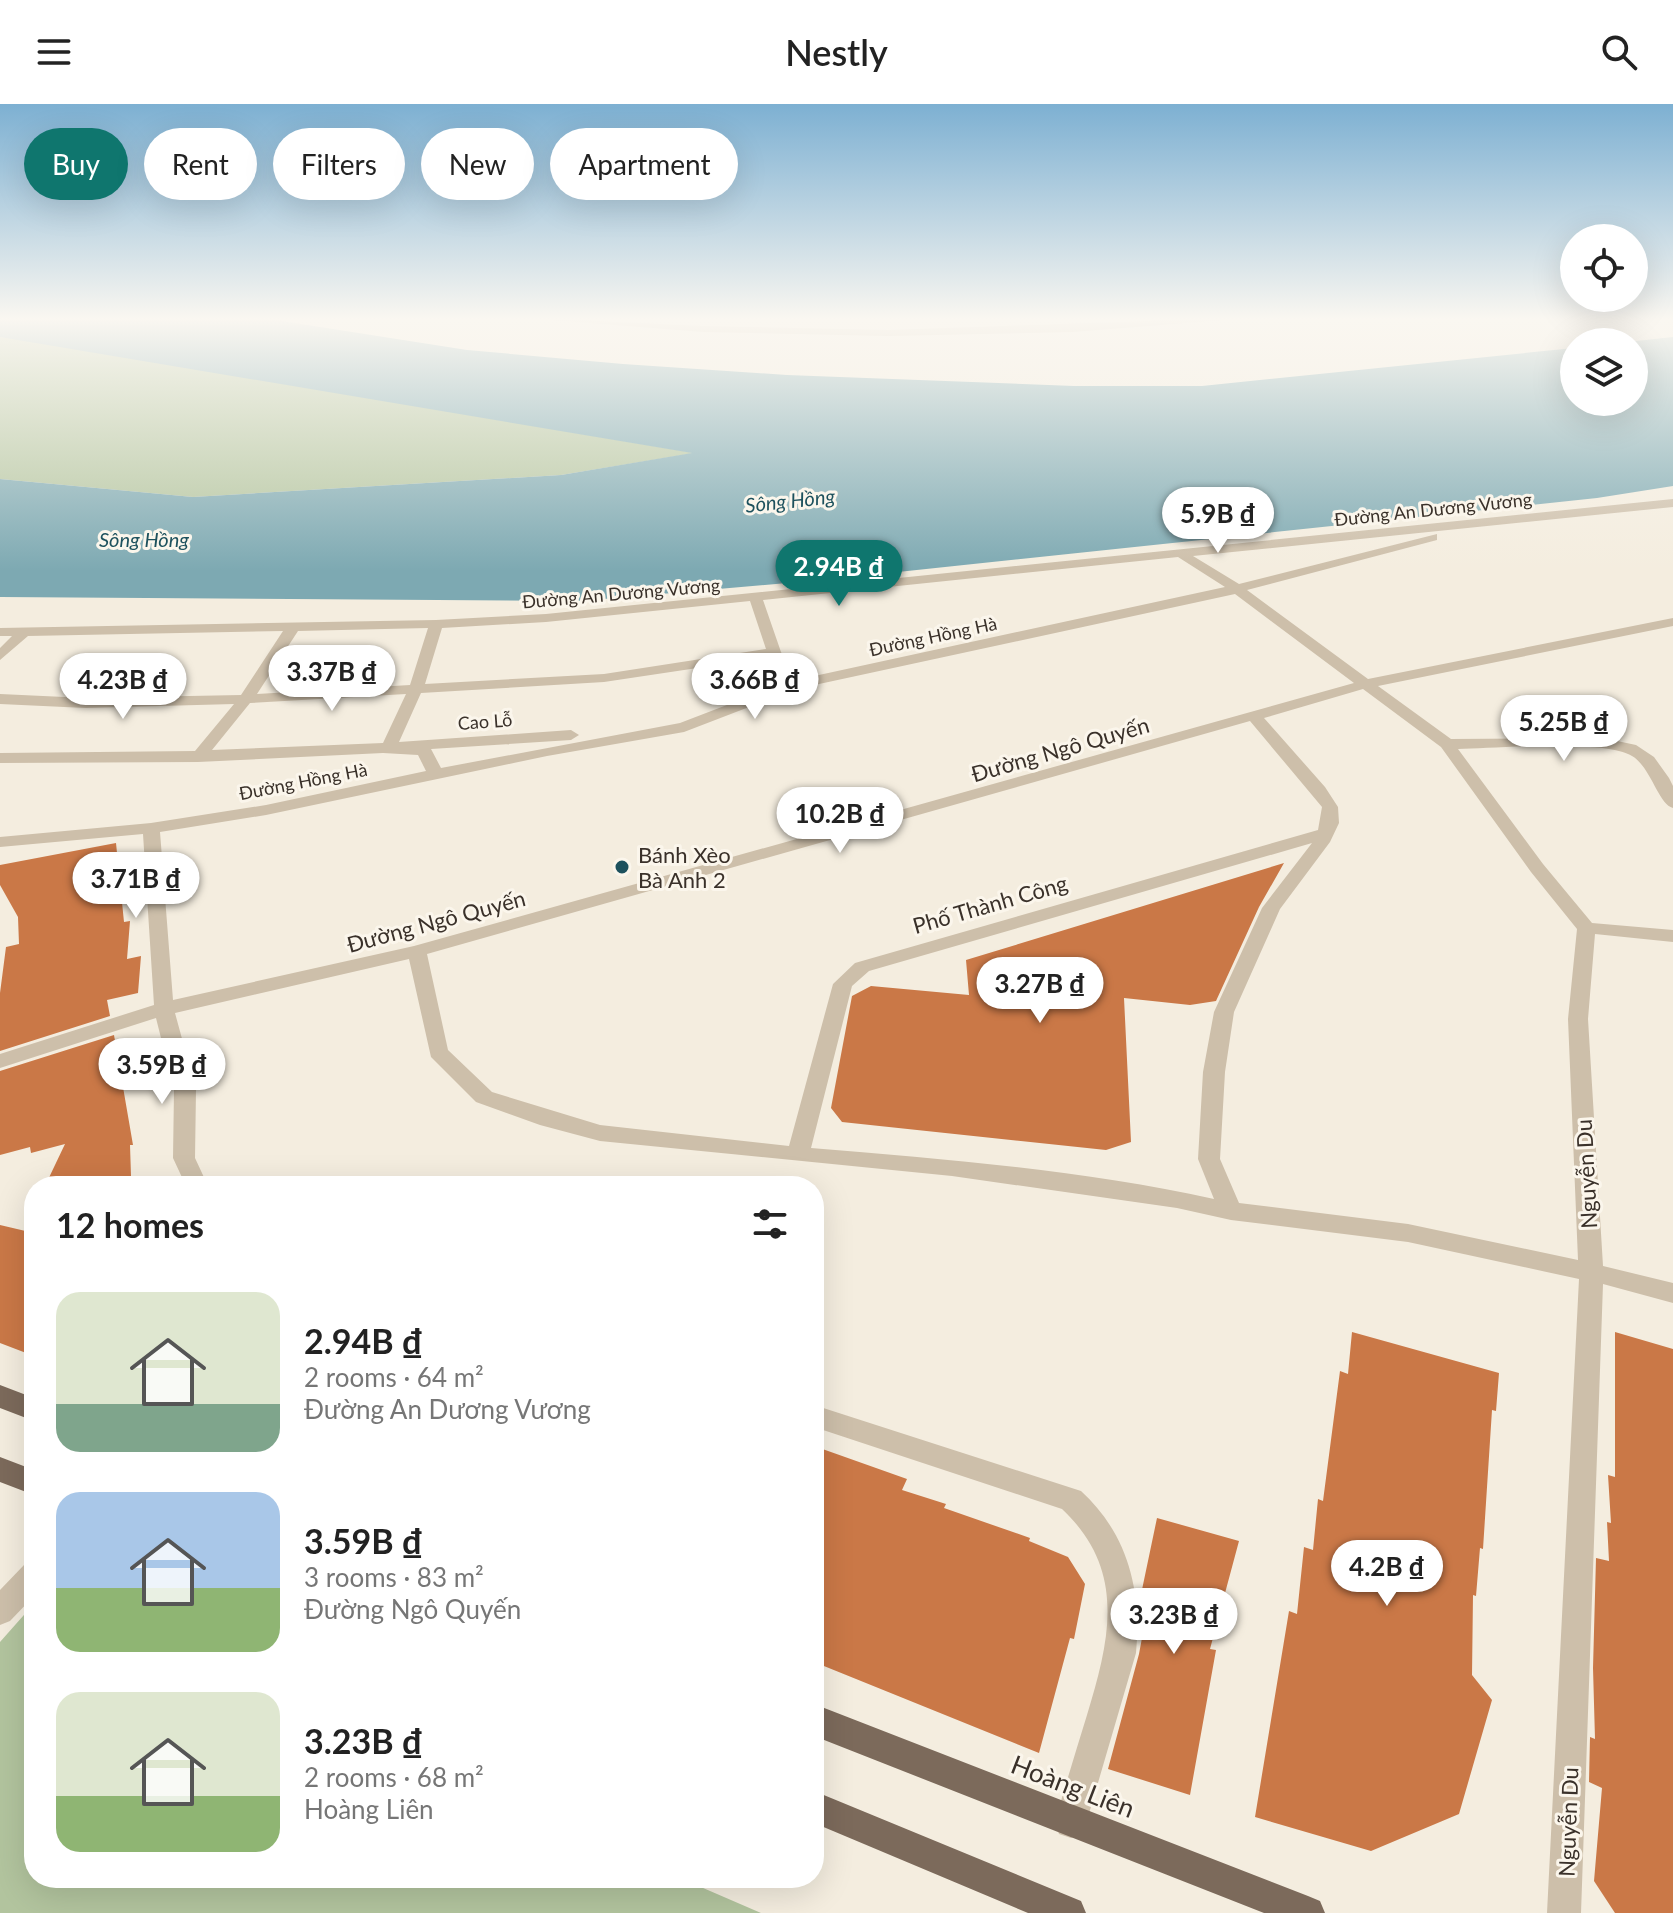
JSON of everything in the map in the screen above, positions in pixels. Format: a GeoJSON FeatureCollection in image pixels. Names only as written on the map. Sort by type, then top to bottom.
{"type":"FeatureCollection","features":[{"type":"Feature","properties":{"kind":"main road"},"geometry":{"type":"LineString","coordinates":[[0,1396],[24,1406]]}},
{"type":"Feature","properties":{"kind":"main road"},"geometry":{"type":"LineString","coordinates":[[0,1469],[24,1479]]}},
{"type":"Feature","properties":{"kind":"main road","name":"Hoàng Liên"},"geometry":{"type":"LineString","coordinates":[[824,1724],[1308,1913]]}},
{"type":"Feature","properties":{"kind":"main road"},"geometry":{"type":"LineString","coordinates":[[824,1811],[1069,1913]]}},
{"type":"Feature","properties":{"kind":"street","name":"Đường An Dương Vương"},"geometry":{"type":"LineString","coordinates":[[0,632],[436,624],[546,618],[756,599],[1673,503]]}},
{"type":"Feature","properties":{"kind":"street","name":"Đường Hồng Hà"},"geometry":{"type":"LineString","coordinates":[[0,842],[151,828],[266,810],[684,727],[792,685],[1237,589],[1495,520]]}},
{"type":"Feature","properties":{"kind":"street"},"geometry":{"type":"LineString","coordinates":[[1180,553],[1237,589],[1447,744],[1537,868],[1586,928],[1673,936]]}},
{"type":"Feature","properties":{"kind":"street"},"geometry":{"type":"LineString","coordinates":[[756,599],[774,652],[792,685]]}},
{"type":"Feature","properties":{"kind":"street"},"geometry":{"type":"LineString","coordinates":[[436,624],[416,688],[388,749],[423,750],[436,774]]}},
{"type":"Feature","properties":{"kind":"street","name":"Đường Ngô Quyến"},"geometry":{"type":"LineString","coordinates":[[0,1061],[164,1009],[417,951],[1366,684],[1669,626]]}},
{"type":"Feature","properties":{"kind":"street"},"geometry":{"type":"LineString","coordinates":[[198,757],[246,699],[293,627]]}},
{"type":"Feature","properties":{"kind":"street"},"geometry":{"type":"LineString","coordinates":[[0,656],[23,633]]}},
{"type":"Feature","properties":{"kind":"street"},"geometry":{"type":"LineString","coordinates":[[0,699],[86,703],[246,699],[604,678],[774,652]]}},
{"type":"Feature","properties":{"kind":"street"},"geometry":{"type":"LineString","coordinates":[[1231,1211],[1209,1159],[1214,1072],[1224,1012],[1271,908],[1326,833],[1330,823],[1330,807],[1255,717]]}},
{"type":"Feature","properties":{"kind":"street","name":"Cao Lỗ"},"geometry":{"type":"LineString","coordinates":[[0,758],[198,757],[388,749],[684,727]]}},
{"type":"Feature","properties":{"kind":"street"},"geometry":{"type":"LineString","coordinates":[[1447,744],[1603,743],[1627,747],[1653,762],[1673,803]]}},
{"type":"Feature","properties":{"kind":"street"},"geometry":{"type":"LineString","coordinates":[[151,828],[164,1009],[185,1090],[184,1158],[192,1176]]}},
{"type":"Feature","properties":{"kind":"street","name":"Phố Thành Công"},"geometry":{"type":"LineString","coordinates":[[798,1155],[843,984],[862,967],[1326,833]]}},
{"type":"Feature","properties":{"kind":"street","name":"Nguyễn Du"},"geometry":{"type":"LineString","coordinates":[[1564,1913],[1591,1272],[1578,1019],[1586,928]]}},
{"type":"Feature","properties":{"kind":"street"},"geometry":{"type":"LineString","coordinates":[[417,951],[438,1052],[484,1097],[540,1117],[600,1133],[952,1168],[1177,1199],[1231,1211],[1408,1233],[1673,1293]]}},
{"type":"Feature","properties":{"kind":"street"},"geometry":{"type":"LineString","coordinates":[[824,1419],[1071,1500],[1087,1512],[1099,1529],[1112,1554],[1124,1606],[1125,1630],[1071,1822]]}},
{"type":"Feature","properties":{"kind":"street"},"geometry":{"type":"LineString","coordinates":[[0,1611],[24,1586]]}},
{"type":"Feature","properties":{"kind":"green space"},"geometry":{"type":"Polygon","coordinates":[[[0,401],[389,401],[695,453],[561,475],[193,497],[0,479],[0,401]]]}},
{"type":"Feature","properties":{"kind":"green space"},"geometry":{"type":"Polygon","coordinates":[[[24,1615],[24,1888],[703,1888],[761,1913],[0,1913],[0,1642],[24,1615]]]}},
{"type":"Feature","properties":{"kind":"water","name":"Sông Hồng"},"geometry":{"type":"Polygon","coordinates":[[[384,401],[1560,401],[1560,416],[1648,416],[1648,401],[1673,401],[1673,486],[1597,498],[832,579],[581,601],[0,597],[0,479],[193,497],[561,475],[692,453],[384,401]]]}},
{"type":"Feature","properties":{"kind":"building"},"geometry":{"type":"Polygon","coordinates":[[[116,843],[124,922],[130,921],[127,959],[141,956],[138,993],[107,1000],[110,1016],[0,1051],[0,993],[6,947],[19,944],[18,917],[0,885],[0,865],[116,843]]]}},
{"type":"Feature","properties":{"kind":"building"},"geometry":{"type":"Polygon","coordinates":[[[1284,863],[1259,907],[1216,1001],[1190,1005],[1124,998],[1131,1142],[1106,1150],[842,1122],[831,1108],[852,996],[871,986],[969,995],[966,960],[1284,863]]]}},
{"type":"Feature","properties":{"kind":"building"},"geometry":{"type":"Polygon","coordinates":[[[114,1035],[133,1145],[130,1145],[131,1176],[50,1176],[65,1144],[31,1153],[30,1147],[0,1155],[0,1071],[114,1035]]]}},
{"type":"Feature","properties":{"kind":"building"},"geometry":{"type":"Polygon","coordinates":[[[0,1225],[24,1231],[24,1352],[0,1343],[0,1225]]]}},
{"type":"Feature","properties":{"kind":"building"},"geometry":{"type":"Polygon","coordinates":[[[1352,1332],[1499,1373],[1496,1411],[1492,1410],[1483,1549],[1480,1548],[1476,1596],[1473,1595],[1472,1675],[1492,1700],[1459,1814],[1371,1851],[1255,1817],[1289,1611],[1297,1614],[1304,1547],[1313,1550],[1318,1499],[1323,1501],[1340,1371],[1348,1374],[1352,1332]]]}},
{"type":"Feature","properties":{"kind":"building"},"geometry":{"type":"Polygon","coordinates":[[[1615,1332],[1673,1349],[1673,1913],[1615,1913],[1594,1881],[1602,1788],[1589,1782],[1590,1737],[1595,1739],[1596,1558],[1609,1561],[1607,1522],[1611,1523],[1608,1475],[1615,1477],[1615,1332]]]}},
{"type":"Feature","properties":{"kind":"building"},"geometry":{"type":"Polygon","coordinates":[[[824,1450],[907,1479],[902,1490],[946,1504],[944,1508],[1030,1538],[1029,1541],[1068,1557],[1085,1584],[1074,1639],[1070,1638],[1039,1753],[824,1666],[824,1450]]]}},
{"type":"Feature","properties":{"kind":"building"},"geometry":{"type":"Polygon","coordinates":[[[1157,1518],[1239,1541],[1210,1649],[1216,1650],[1190,1795],[1108,1769],[1139,1654],[1147,1611],[1140,1609],[1139,1604],[1157,1518]]]}},
{"type":"Feature","properties":{"kind":"place","name":"Bánh Xèo Bà Anh 2"},"geometry":{"type":"Point","coordinates":[622,867]}}]}
